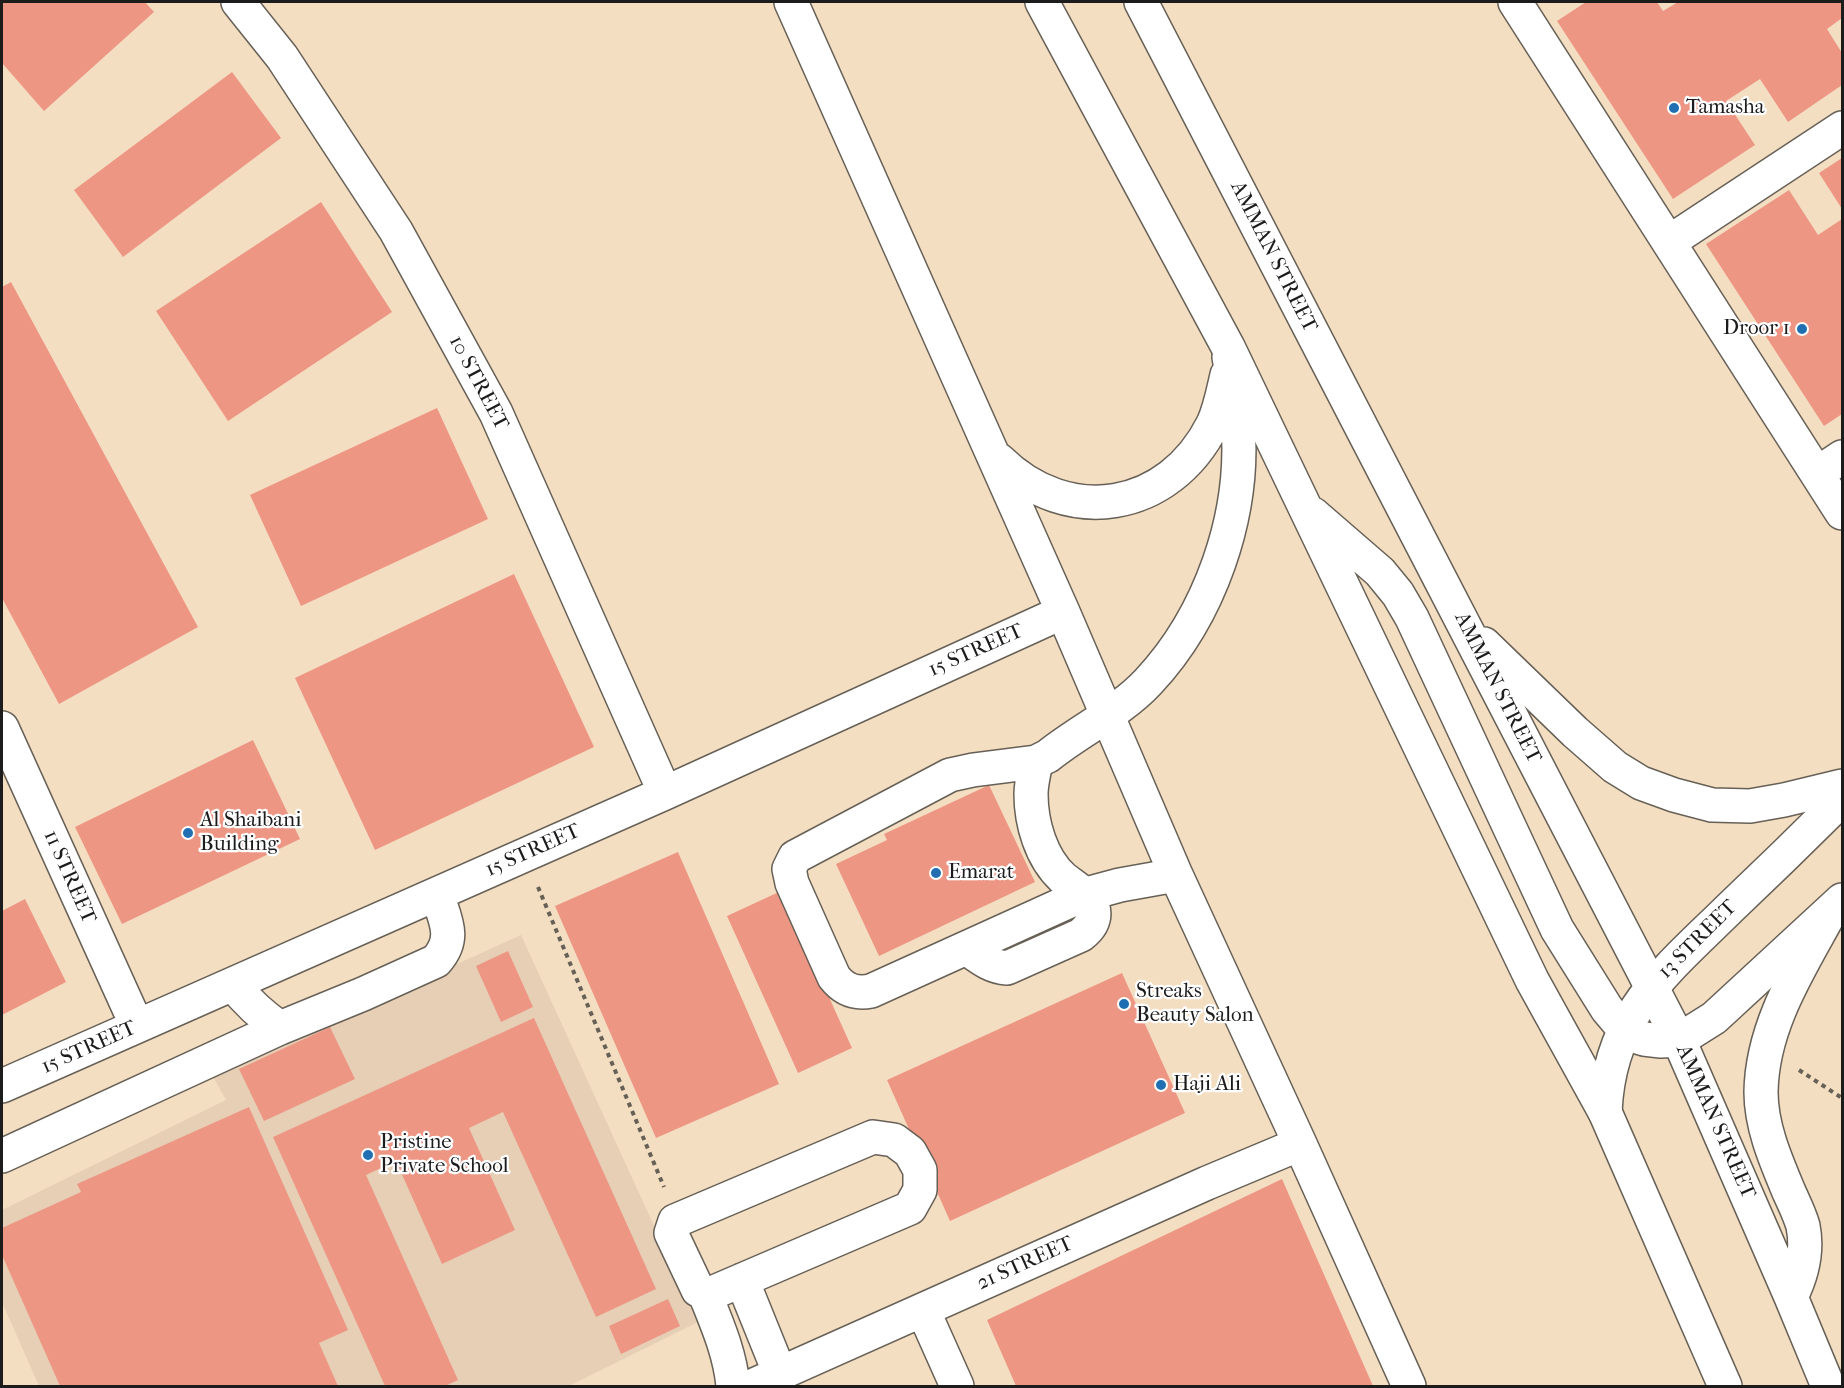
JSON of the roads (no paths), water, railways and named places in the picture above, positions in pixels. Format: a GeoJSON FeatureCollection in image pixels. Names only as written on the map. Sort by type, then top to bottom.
{"type":"FeatureCollection","features":[{"type":"Feature","properties":{"kind":"street","name":"10 STREET"},"geometry":{"type":"LineString","coordinates":[[238,2],[282,57],[396,231],[495,413],[665,793]]}},
{"type":"Feature","properties":{"kind":"street"},"geometry":{"type":"LineString","coordinates":[[791,2],[994,455],[1176,875],[1409,1386]]}},
{"type":"Feature","properties":{"kind":"street"},"geometry":{"type":"LineString","coordinates":[[1042,2],[1228,347],[1532,980],[1605,1112],[1725,1386]]}},
{"type":"Feature","properties":{"kind":"street","name":"AMMAN STREET"},"geometry":{"type":"LineString","coordinates":[[1141,2],[1679,1040],[1828,1386]]}},
{"type":"Feature","properties":{"kind":"street"},"geometry":{"type":"LineString","coordinates":[[1519,3],[1669,242],[1830,465],[1842,513]]}},
{"type":"Feature","properties":{"kind":"street"},"geometry":{"type":"LineString","coordinates":[[1669,242],[1842,128]]}},
{"type":"Feature","properties":{"kind":"street"},"geometry":{"type":"LineString","coordinates":[[994,455],[1028,484],[1052,496],[1078,502],[1105,503],[1141,494],[1169,477],[1185,462],[1199,446],[1213,423],[1222,399],[1227,373],[1228,347]]}},
{"type":"Feature","properties":{"kind":"street"},"geometry":{"type":"LineString","coordinates":[[1176,875],[1120,885],[1083,895],[871,991],[854,992],[846,989],[834,977],[792,883],[789,869],[795,857],[939,780],[972,770],[1036,762],[1048,756],[1130,698],[1148,682],[1194,618],[1212,583],[1225,545],[1234,506],[1239,427],[1228,347]]}},
{"type":"Feature","properties":{"kind":"street"},"geometry":{"type":"LineString","coordinates":[[1305,507],[1380,572],[1398,594],[1417,628],[1557,929],[1607,1009],[1624,1029],[1644,1039],[1679,1040],[1726,1007],[1837,905]]}},
{"type":"Feature","properties":{"kind":"street","name":"15 STREET"},"geometry":{"type":"LineString","coordinates":[[2,1086],[665,793],[1063,612]]}},
{"type":"Feature","properties":{"kind":"street"},"geometry":{"type":"LineString","coordinates":[[1464,624],[1575,732],[1615,767],[1641,783],[1712,805],[1750,806],[1842,786]]}},
{"type":"Feature","properties":{"kind":"street","name":"11 STREET"},"geometry":{"type":"LineString","coordinates":[[2,728],[137,1026]]}},
{"type":"Feature","properties":{"kind":"street"},"geometry":{"type":"LineString","coordinates":[[1036,762],[1030,792],[1033,822],[1044,851],[1061,876],[1083,895]]}},
{"type":"Feature","properties":{"kind":"street","name":"13 STREET"},"geometry":{"type":"LineString","coordinates":[[1605,1112],[1608,1074],[1613,1057],[1624,1029],[1652,986],[1842,799]]}},
{"type":"Feature","properties":{"kind":"street"},"geometry":{"type":"LineString","coordinates":[[2,1156],[280,1028],[436,962],[445,952],[448,939],[437,894]]}},
{"type":"Feature","properties":{"kind":"street"},"geometry":{"type":"LineString","coordinates":[[1791,1297],[1803,1265],[1805,1246],[1803,1226],[1772,1150],[1765,1124],[1761,1093],[1765,1057],[1784,999],[1837,905]]}},
{"type":"Feature","properties":{"kind":"street"},"geometry":{"type":"LineString","coordinates":[[233,984],[262,1015],[280,1028]]}},
{"type":"Feature","properties":{"kind":"street"},"geometry":{"type":"LineString","coordinates":[[705,1294],[910,1208],[920,1190],[920,1170],[910,1152],[894,1140],[873,1137],[675,1221],[671,1233],[695,1287],[705,1294],[726,1346],[733,1386]]}},
{"type":"Feature","properties":{"kind":"street","name":"21 STREET"},"geometry":{"type":"LineString","coordinates":[[766,1380],[1208,1182],[1300,1144]]}},
{"type":"Feature","properties":{"kind":"street"},"geometry":{"type":"LineString","coordinates":[[742,1280],[766,1380]]}},
{"type":"Feature","properties":{"kind":"street"},"geometry":{"type":"LineString","coordinates":[[923,1310],[957,1386]]}},
{"type":"Feature","properties":{"kind":"place","name":"Tamasha"},"geometry":{"type":"Point","coordinates":[1674,108]}},
{"type":"Feature","properties":{"kind":"place","name":"Droor 1"},"geometry":{"type":"Point","coordinates":[1802,329]}},
{"type":"Feature","properties":{"kind":"place","name":"Al Shaibani Building"},"geometry":{"type":"Point","coordinates":[188,833]}},
{"type":"Feature","properties":{"kind":"place","name":"Emarat"},"geometry":{"type":"Point","coordinates":[936,873]}},
{"type":"Feature","properties":{"kind":"place","name":"Streaks Beauty Salon"},"geometry":{"type":"Point","coordinates":[1124,1004]}},
{"type":"Feature","properties":{"kind":"place","name":"Haji Ali"},"geometry":{"type":"Point","coordinates":[1161,1085]}},
{"type":"Feature","properties":{"kind":"place","name":"Pristine Private School"},"geometry":{"type":"Point","coordinates":[368,1155]}}]}
